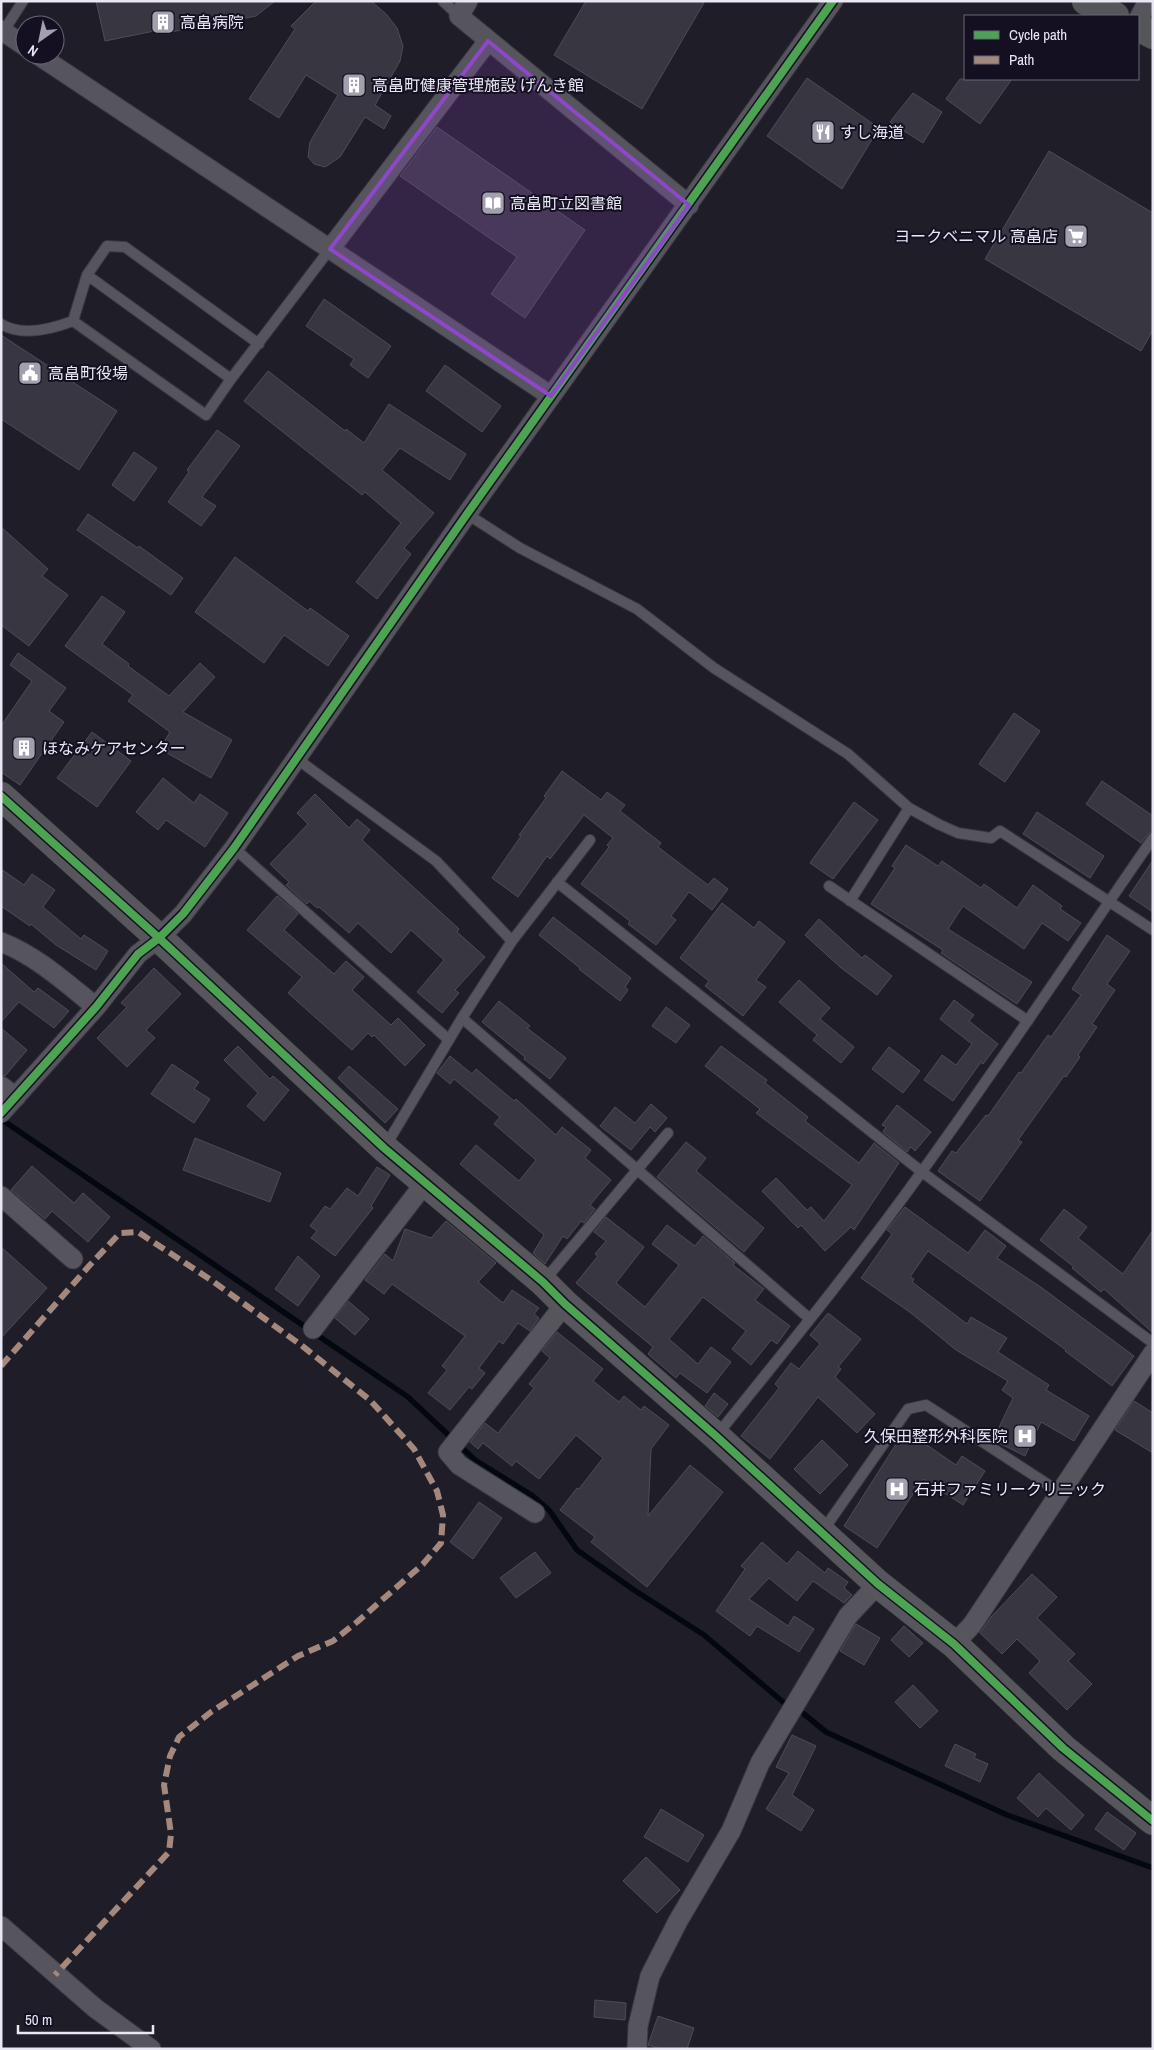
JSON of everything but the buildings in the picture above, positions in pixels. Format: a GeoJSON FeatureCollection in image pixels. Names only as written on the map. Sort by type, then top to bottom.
{"type":"FeatureCollection","features":[{"type":"Feature","properties":{"kind":"main road"},"geometry":{"type":"LineString","coordinates":[[1086,1],[1113,15]]}},
{"type":"Feature","properties":{"kind":"main road"},"geometry":{"type":"LineString","coordinates":[[1139,27],[1153,34]]}},
{"type":"Feature","properties":{"kind":"street"},"geometry":{"type":"LineString","coordinates":[[1,1114],[8,1091],[96,1006],[138,954],[160,938],[183,914],[234,848],[467,514],[833,1]]}},
{"type":"Feature","properties":{"kind":"street"},"geometry":{"type":"LineString","coordinates":[[1139,18],[1148,1]]}},
{"type":"Feature","properties":{"kind":"street"},"geometry":{"type":"LineString","coordinates":[[464,8],[488,41],[689,205]]}},
{"type":"Feature","properties":{"kind":"street"},"geometry":{"type":"LineString","coordinates":[[2,31],[15,39]]}},
{"type":"Feature","properties":{"kind":"street"},"geometry":{"type":"LineString","coordinates":[[330,249],[488,41]]}},
{"type":"Feature","properties":{"kind":"street"},"geometry":{"type":"LineString","coordinates":[[53,65],[551,396]]}},
{"type":"Feature","properties":{"kind":"street"},"geometry":{"type":"LineString","coordinates":[[1,796],[160,938],[384,1148],[543,1282],[565,1304],[716,1436],[878,1584],[954,1644],[1063,1748],[1153,1821]]}},
{"type":"Feature","properties":{"kind":"street"},"geometry":{"type":"LineString","coordinates":[[1,942],[18,949],[48,968],[96,1006]]}},
{"type":"Feature","properties":{"kind":"street"},"geometry":{"type":"LineString","coordinates":[[313,1329],[425,1183]]}},
{"type":"Feature","properties":{"kind":"street"},"geometry":{"type":"LineString","coordinates":[[1,1196],[73,1259]]}},
{"type":"Feature","properties":{"kind":"street"},"geometry":{"type":"LineString","coordinates":[[535,1513],[459,1465],[448,1452],[565,1304]]}},
{"type":"Feature","properties":{"kind":"street"},"geometry":{"type":"LineString","coordinates":[[954,1644],[972,1625],[1153,1353]]}},
{"type":"Feature","properties":{"kind":"street"},"geometry":{"type":"LineString","coordinates":[[637,2049],[638,2026],[650,1976],[678,1921],[731,1831],[760,1764],[848,1616],[878,1584]]}},
{"type":"Feature","properties":{"kind":"street"},"geometry":{"type":"LineString","coordinates":[[1,1926],[95,2008],[151,2049]]}},
{"type":"Feature","properties":{"kind":"lane"},"geometry":{"type":"LineString","coordinates":[[2,31],[23,1]]}},
{"type":"Feature","properties":{"kind":"lane"},"geometry":{"type":"LineString","coordinates":[[443,1],[464,8]]}},
{"type":"Feature","properties":{"kind":"lane"},"geometry":{"type":"LineString","coordinates":[[73,321],[87,275],[107,246],[125,247],[259,344]]}},
{"type":"Feature","properties":{"kind":"lane"},"geometry":{"type":"LineString","coordinates":[[73,321],[206,415],[231,379],[330,249]]}},
{"type":"Feature","properties":{"kind":"lane"},"geometry":{"type":"LineString","coordinates":[[87,275],[231,379]]}},
{"type":"Feature","properties":{"kind":"lane"},"geometry":{"type":"LineString","coordinates":[[1,324],[29,331],[56,328],[73,321]]}},
{"type":"Feature","properties":{"kind":"lane"},"geometry":{"type":"LineString","coordinates":[[467,514],[520,548],[636,609],[714,668],[848,754],[909,808],[958,833],[991,838],[1000,831],[1153,930]]}},
{"type":"Feature","properties":{"kind":"lane"},"geometry":{"type":"LineString","coordinates":[[297,759],[436,861],[512,941]]}},
{"type":"Feature","properties":{"kind":"lane"},"geometry":{"type":"LineString","coordinates":[[850,901],[909,808]]}},
{"type":"Feature","properties":{"kind":"lane"},"geometry":{"type":"LineString","coordinates":[[716,1436],[810,1319],[922,1172],[1153,838]]}},
{"type":"Feature","properties":{"kind":"lane"},"geometry":{"type":"LineString","coordinates":[[384,1148],[462,1018],[512,941],[590,840]]}},
{"type":"Feature","properties":{"kind":"lane"},"geometry":{"type":"LineString","coordinates":[[234,848],[449,1040]]}},
{"type":"Feature","properties":{"kind":"lane"},"geometry":{"type":"LineString","coordinates":[[557,882],[922,1172],[1153,1343]]}},
{"type":"Feature","properties":{"kind":"lane"},"geometry":{"type":"LineString","coordinates":[[829,886],[1028,1021]]}},
{"type":"Feature","properties":{"kind":"lane"},"geometry":{"type":"LineString","coordinates":[[462,1018],[810,1319]]}},
{"type":"Feature","properties":{"kind":"lane"},"geometry":{"type":"LineString","coordinates":[[543,1282],[636,1168],[668,1133]]}},
{"type":"Feature","properties":{"kind":"lane"},"geometry":{"type":"LineString","coordinates":[[822,1532],[908,1409],[926,1406],[1061,1493]]}},
{"type":"Feature","properties":{"kind":"highlighted area"},"geometry":{"type":"Polygon","coordinates":[[[488,41],[689,205],[551,396],[330,249],[488,41]]]}},
{"type":"Feature","properties":{"kind":"waterway"},"geometry":{"type":"LineString","coordinates":[[1,1119],[408,1397],[475,1460],[533,1496],[549,1510],[577,1550],[634,1590],[704,1635],[783,1702]]}},
{"type":"Feature","properties":{"kind":"waterway"},"geometry":{"type":"LineString","coordinates":[[804,1714],[826,1732],[1007,1815],[1153,1868]]}},
{"type":"Feature","properties":{"kind":"marked path"},"geometry":{"type":"LineString","coordinates":[[1,1366],[120,1233],[138,1232],[211,1280],[301,1345],[370,1400],[414,1449],[437,1491],[443,1515],[441,1543],[423,1564],[357,1622],[333,1641],[298,1656],[211,1712],[179,1737],[170,1756],[164,1785],[171,1834],[169,1852],[55,1975]]}},
{"type":"Feature","properties":{"kind":"cycle path"},"geometry":{"type":"LineString","coordinates":[[1,1113],[96,1007],[138,954],[159,938],[183,914],[234,848],[467,514],[833,1]]}},
{"type":"Feature","properties":{"kind":"cycle path"},"geometry":{"type":"LineString","coordinates":[[1,796],[159,938],[384,1148],[543,1282],[565,1304],[716,1436],[878,1584],[954,1644],[1063,1748],[1153,1821]]}},
{"type":"Feature","properties":{"kind":"place","name":"高畠病院"},"geometry":{"type":"Point","coordinates":[163,22]}},
{"type":"Feature","properties":{"kind":"place","name":"高畠町健康管理施設 げんき館"},"geometry":{"type":"Point","coordinates":[354,85]}},
{"type":"Feature","properties":{"kind":"place","name":"すし海道"},"geometry":{"type":"Point","coordinates":[823,132]}},
{"type":"Feature","properties":{"kind":"place","name":"高畠町立図書館"},"geometry":{"type":"Point","coordinates":[493,203]}},
{"type":"Feature","properties":{"kind":"place","name":"ヨークベニマル 高畠店"},"geometry":{"type":"Point","coordinates":[1076,236]}},
{"type":"Feature","properties":{"kind":"place","name":"高畠町役場"},"geometry":{"type":"Point","coordinates":[30,373]}},
{"type":"Feature","properties":{"kind":"place","name":"ほなみケアセンター"},"geometry":{"type":"Point","coordinates":[24,748]}},
{"type":"Feature","properties":{"kind":"place","name":"久保田整形外科医院"},"geometry":{"type":"Point","coordinates":[1025,1436]}},
{"type":"Feature","properties":{"kind":"place","name":"石井ファミリークリニック"},"geometry":{"type":"Point","coordinates":[897,1489]}}]}
